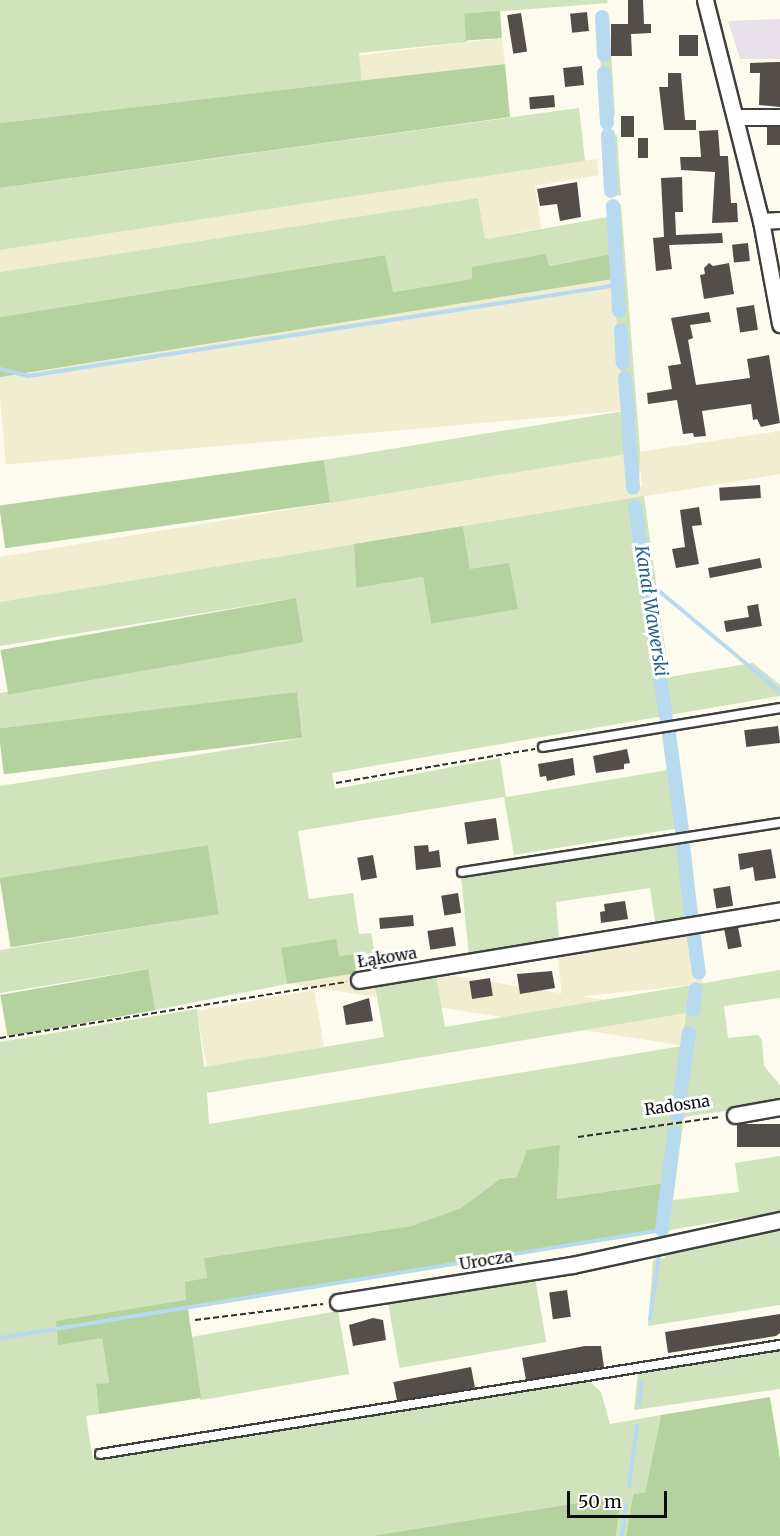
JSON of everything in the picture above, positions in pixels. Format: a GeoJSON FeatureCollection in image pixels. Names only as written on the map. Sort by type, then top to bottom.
{"type":"FeatureCollection","features":[{"type":"Feature","properties":{"kind":"street"},"geometry":{"type":"LineString","coordinates":[[705,0],[761,221],[780,324]]}},
{"type":"Feature","properties":{"kind":"street"},"geometry":{"type":"LineString","coordinates":[[736,117],[780,117]]}},
{"type":"Feature","properties":{"kind":"street"},"geometry":{"type":"LineString","coordinates":[[761,221],[780,220]]}},
{"type":"Feature","properties":{"kind":"street","name":"Łąkowa"},"geometry":{"type":"LineString","coordinates":[[359,980],[780,910]]}},
{"type":"Feature","properties":{"kind":"street","name":"Radosna"},"geometry":{"type":"LineString","coordinates":[[735,1115],[780,1107]]}},
{"type":"Feature","properties":{"kind":"street","name":"Urocza"},"geometry":{"type":"LineString","coordinates":[[338,1302],[572,1264],[780,1220]]}},
{"type":"Feature","properties":{"kind":"lane"},"geometry":{"type":"LineString","coordinates":[[543,747],[780,708]]}},
{"type":"Feature","properties":{"kind":"lane"},"geometry":{"type":"LineString","coordinates":[[462,872],[780,823]]}},
{"type":"Feature","properties":{"kind":"lane"},"geometry":{"type":"LineString","coordinates":[[100,1454],[780,1345]]}},
{"type":"Feature","properties":{"kind":"path"},"geometry":{"type":"LineString","coordinates":[[336,783],[543,747]]}},
{"type":"Feature","properties":{"kind":"path","name":"Łąkowa"},"geometry":{"type":"LineString","coordinates":[[0,1038],[359,980]]}},
{"type":"Feature","properties":{"kind":"path","name":"Radosna"},"geometry":{"type":"LineString","coordinates":[[578,1137],[735,1115]]}},
{"type":"Feature","properties":{"kind":"path"},"geometry":{"type":"LineString","coordinates":[[195,1320],[338,1302]]}},
{"type":"Feature","properties":{"kind":"shaded area"},"geometry":{"type":"Polygon","coordinates":[[[780,19],[780,59],[740,59],[728,21],[780,19]]]}},
{"type":"Feature","properties":{"kind":"shaded area"},"geometry":{"type":"Polygon","coordinates":[[[502,38],[505,64],[362,81],[359,56],[502,38]]]}},
{"type":"Feature","properties":{"kind":"shaded area"},"geometry":{"type":"Polygon","coordinates":[[[597,159],[599,175],[535,186],[541,228],[485,239],[478,198],[0,272],[0,250],[597,159]]]}},
{"type":"Feature","properties":{"kind":"shaded area"},"geometry":{"type":"Polygon","coordinates":[[[613,279],[625,410],[6,465],[0,398],[0,333],[613,279]]]}},
{"type":"Feature","properties":{"kind":"shaded area"},"geometry":{"type":"Polygon","coordinates":[[[780,431],[780,474],[0,602],[0,557],[627,454],[631,488],[642,486],[638,452],[780,431]]]}},
{"type":"Feature","properties":{"kind":"shaded area"},"geometry":{"type":"Polygon","coordinates":[[[697,931],[703,984],[562,998],[557,946],[697,931]]]}},
{"type":"Feature","properties":{"kind":"shaded area"},"geometry":{"type":"Polygon","coordinates":[[[205,937],[687,1013],[682,1046],[200,969],[205,937]]]}},
{"type":"Feature","properties":{"kind":"shaded area"},"geometry":{"type":"Polygon","coordinates":[[[314,990],[324,1047],[207,1068],[197,1011],[314,990]]]}},
{"type":"Feature","properties":{"kind":"green space"},"geometry":{"type":"Polygon","coordinates":[[[0,0],[607,0],[608,3],[464,14],[467,42],[359,53],[362,81],[0,123],[0,0]]]}},
{"type":"Feature","properties":{"kind":"green space"},"geometry":{"type":"Polygon","coordinates":[[[500,11],[502,38],[466,40],[464,14],[500,11]]]}},
{"type":"Feature","properties":{"kind":"green space"},"geometry":{"type":"Polygon","coordinates":[[[598,15],[609,18],[615,116],[604,124],[598,15]]]}},
{"type":"Feature","properties":{"kind":"green space"},"geometry":{"type":"Polygon","coordinates":[[[505,64],[510,117],[0,188],[0,123],[505,64]]]}},
{"type":"Feature","properties":{"kind":"green space"},"geometry":{"type":"Polygon","coordinates":[[[579,108],[585,161],[0,250],[0,188],[579,108]]]}},
{"type":"Feature","properties":{"kind":"green space"},"geometry":{"type":"Polygon","coordinates":[[[605,135],[617,135],[621,196],[610,194],[605,135]]]}},
{"type":"Feature","properties":{"kind":"green space"},"geometry":{"type":"Polygon","coordinates":[[[478,198],[485,239],[608,217],[606,205],[621,204],[640,451],[639,489],[631,488],[627,454],[330,503],[324,460],[624,411],[611,254],[548,266],[546,254],[473,279],[392,292],[384,255],[0,317],[0,272],[478,198]]]}},
{"type":"Feature","properties":{"kind":"green space"},"geometry":{"type":"Polygon","coordinates":[[[546,254],[549,266],[611,254],[613,279],[0,377],[0,317],[385,255],[393,292],[472,279],[472,267],[546,254]]]}},
{"type":"Feature","properties":{"kind":"green space"},"geometry":{"type":"Polygon","coordinates":[[[324,460],[330,503],[5,548],[0,506],[324,460]]]}},
{"type":"Feature","properties":{"kind":"green space"},"geometry":{"type":"Polygon","coordinates":[[[644,496],[669,677],[753,663],[780,685],[780,696],[332,773],[335,789],[500,758],[506,797],[668,770],[663,732],[673,731],[686,827],[514,855],[504,797],[298,831],[309,899],[353,893],[359,934],[371,933],[378,970],[357,973],[354,954],[339,956],[281,948],[287,984],[155,1010],[147,969],[0,993],[0,950],[219,914],[208,845],[0,879],[0,786],[303,738],[297,692],[0,739],[0,693],[304,642],[296,598],[0,646],[0,602],[354,544],[356,588],[423,577],[431,624],[517,609],[470,569],[463,526],[644,496]]]}},
{"type":"Feature","properties":{"kind":"green space"},"geometry":{"type":"Polygon","coordinates":[[[463,526],[470,569],[509,563],[518,609],[431,624],[423,577],[356,588],[354,544],[463,526]]]}},
{"type":"Feature","properties":{"kind":"green space"},"geometry":{"type":"Polygon","coordinates":[[[296,598],[304,642],[8,694],[1,650],[296,598]]]}},
{"type":"Feature","properties":{"kind":"green space"},"geometry":{"type":"Polygon","coordinates":[[[297,692],[303,738],[4,774],[0,728],[297,692]]]}},
{"type":"Feature","properties":{"kind":"green space"},"geometry":{"type":"Polygon","coordinates":[[[687,840],[696,919],[656,927],[650,888],[556,902],[559,940],[469,955],[461,877],[687,840]]]}},
{"type":"Feature","properties":{"kind":"green space"},"geometry":{"type":"Polygon","coordinates":[[[208,845],[219,914],[11,947],[0,878],[208,845]]]}},
{"type":"Feature","properties":{"kind":"green space"},"geometry":{"type":"Polygon","coordinates":[[[336,939],[339,956],[354,954],[357,973],[287,984],[281,948],[336,939]]]}},
{"type":"Feature","properties":{"kind":"green space"},"geometry":{"type":"Polygon","coordinates":[[[148,969],[155,1010],[8,1036],[0,995],[148,969]]]}},
{"type":"Feature","properties":{"kind":"green space"},"geometry":{"type":"Polygon","coordinates":[[[780,970],[780,998],[724,1006],[728,1038],[758,1035],[762,1040],[764,1066],[780,1085],[780,1103],[684,1117],[673,1200],[739,1192],[735,1163],[780,1156],[780,1212],[657,1232],[663,1183],[557,1199],[560,1145],[517,1177],[500,1179],[461,1208],[411,1226],[205,1258],[207,1279],[186,1300],[102,1338],[109,1383],[96,1385],[99,1414],[86,1416],[93,1460],[589,1381],[601,1392],[610,1424],[661,1415],[645,1492],[633,1494],[626,1536],[616,1536],[621,1496],[371,1536],[0,1536],[0,1042],[197,1009],[204,1067],[384,1037],[375,985],[436,975],[445,1027],[780,970]],[[686,1013],[207,1093],[209,1124],[682,1046],[686,1013]]]}},
{"type":"Feature","properties":{"kind":"green space"},"geometry":{"type":"Polygon","coordinates":[[[560,1145],[557,1199],[664,1183],[657,1232],[188,1309],[201,1398],[99,1414],[96,1384],[109,1383],[102,1338],[58,1345],[56,1321],[186,1300],[185,1282],[207,1278],[204,1258],[411,1226],[461,1208],[500,1179],[517,1177],[527,1150],[560,1145]]]}},
{"type":"Feature","properties":{"kind":"green space"},"geometry":{"type":"Polygon","coordinates":[[[780,1231],[780,1305],[648,1326],[653,1260],[665,1258],[666,1249],[780,1231]]]}},
{"type":"Feature","properties":{"kind":"green space"},"geometry":{"type":"Polygon","coordinates":[[[535,1278],[546,1342],[400,1368],[388,1304],[535,1278]]]}},
{"type":"Feature","properties":{"kind":"green space"},"geometry":{"type":"Polygon","coordinates":[[[338,1311],[349,1374],[200,1400],[189,1337],[338,1311]]]}},
{"type":"Feature","properties":{"kind":"green space"},"geometry":{"type":"Polygon","coordinates":[[[780,1350],[780,1389],[634,1410],[638,1373],[780,1350]]]}},
{"type":"Feature","properties":{"kind":"green space"},"geometry":{"type":"Polygon","coordinates":[[[770,1397],[780,1459],[780,1536],[626,1536],[633,1494],[645,1492],[661,1415],[770,1397]]]}},
{"type":"Feature","properties":{"kind":"green space"},"geometry":{"type":"Polygon","coordinates":[[[621,1496],[616,1536],[371,1536],[621,1496]]]}},
{"type":"Feature","properties":{"kind":"building"},"geometry":{"type":"Polygon","coordinates":[[[628,0],[643,0],[644,24],[651,24],[651,33],[631,34],[632,56],[611,56],[611,24],[628,24],[628,0]]]}},
{"type":"Feature","properties":{"kind":"building"},"geometry":{"type":"Polygon","coordinates":[[[587,12],[589,31],[572,33],[570,14],[587,12]]]}},
{"type":"Feature","properties":{"kind":"building"},"geometry":{"type":"Polygon","coordinates":[[[521,13],[527,52],[513,54],[507,15],[521,13]]]}},
{"type":"Feature","properties":{"kind":"building"},"geometry":{"type":"Polygon","coordinates":[[[679,35],[698,35],[698,56],[679,56],[679,35]]]}},
{"type":"Feature","properties":{"kind":"building"},"geometry":{"type":"Polygon","coordinates":[[[780,62],[780,107],[759,105],[760,73],[750,73],[750,63],[780,62]]]}},
{"type":"Feature","properties":{"kind":"building"},"geometry":{"type":"Polygon","coordinates":[[[582,66],[584,85],[565,87],[563,68],[582,66]]]}},
{"type":"Feature","properties":{"kind":"building"},"geometry":{"type":"Polygon","coordinates":[[[668,73],[681,73],[685,120],[696,120],[696,130],[664,130],[659,87],[668,87],[668,73]]]}},
{"type":"Feature","properties":{"kind":"building"},"geometry":{"type":"Polygon","coordinates":[[[554,95],[555,107],[530,109],[529,97],[554,95]]]}},
{"type":"Feature","properties":{"kind":"building"},"geometry":{"type":"Polygon","coordinates":[[[621,116],[634,116],[634,137],[621,137],[621,116]]]}},
{"type":"Feature","properties":{"kind":"building"},"geometry":{"type":"Polygon","coordinates":[[[767,127],[780,127],[780,145],[767,145],[767,127]]]}},
{"type":"Feature","properties":{"kind":"building"},"geometry":{"type":"Polygon","coordinates":[[[718,130],[720,156],[728,156],[731,203],[737,203],[738,222],[712,223],[715,172],[681,170],[680,157],[701,157],[699,131],[718,130]]]}},
{"type":"Feature","properties":{"kind":"building"},"geometry":{"type":"Polygon","coordinates":[[[638,138],[648,138],[648,158],[638,158],[638,138]]]}},
{"type":"Feature","properties":{"kind":"building"},"geometry":{"type":"Polygon","coordinates":[[[682,177],[683,212],[675,212],[676,235],[722,233],[723,243],[669,245],[672,269],[656,271],[653,238],[664,237],[661,178],[682,177]]]}},
{"type":"Feature","properties":{"kind":"building"},"geometry":{"type":"Polygon","coordinates":[[[577,182],[581,217],[560,221],[557,204],[540,206],[537,189],[577,182]]]}},
{"type":"Feature","properties":{"kind":"building"},"geometry":{"type":"Polygon","coordinates":[[[748,243],[750,261],[734,263],[732,245],[748,243]]]}},
{"type":"Feature","properties":{"kind":"building"},"geometry":{"type":"Polygon","coordinates":[[[709,263],[713,266],[729,263],[734,294],[704,299],[700,275],[705,274],[704,268],[709,263]]]}},
{"type":"Feature","properties":{"kind":"building"},"geometry":{"type":"Polygon","coordinates":[[[754,305],[758,330],[740,333],[736,308],[754,305]]]}},
{"type":"Feature","properties":{"kind":"building"},"geometry":{"type":"Polygon","coordinates":[[[709,312],[711,322],[690,325],[693,338],[688,340],[696,385],[750,378],[747,359],[769,355],[780,423],[761,427],[757,419],[753,420],[751,404],[702,411],[706,436],[694,437],[693,433],[683,434],[677,400],[648,404],[647,393],[672,389],[668,366],[681,364],[671,318],[709,312]]]}},
{"type":"Feature","properties":{"kind":"building"},"geometry":{"type":"Polygon","coordinates":[[[760,485],[761,498],[720,501],[719,488],[760,485]]]}},
{"type":"Feature","properties":{"kind":"building"},"geometry":{"type":"Polygon","coordinates":[[[699,507],[702,525],[692,526],[699,564],[676,568],[672,549],[685,547],[680,510],[699,507]]]}},
{"type":"Feature","properties":{"kind":"building"},"geometry":{"type":"Polygon","coordinates":[[[760,558],[762,568],[710,578],[708,568],[760,558]]]}},
{"type":"Feature","properties":{"kind":"building"},"geometry":{"type":"Polygon","coordinates":[[[758,604],[762,626],[726,632],[724,621],[749,617],[747,606],[758,604]]]}},
{"type":"Feature","properties":{"kind":"building"},"geometry":{"type":"Polygon","coordinates":[[[778,726],[780,743],[746,747],[744,730],[778,726]]]}},
{"type":"Feature","properties":{"kind":"building"},"geometry":{"type":"Polygon","coordinates":[[[627,749],[630,763],[624,764],[624,769],[596,773],[593,756],[627,749]]]}},
{"type":"Feature","properties":{"kind":"building"},"geometry":{"type":"Polygon","coordinates":[[[573,758],[575,775],[547,781],[546,776],[540,777],[538,764],[573,758]]]}},
{"type":"Feature","properties":{"kind":"building"},"geometry":{"type":"Polygon","coordinates":[[[496,818],[499,840],[467,844],[464,822],[496,818]]]}},
{"type":"Feature","properties":{"kind":"building"},"geometry":{"type":"Polygon","coordinates":[[[428,845],[429,852],[439,850],[441,867],[416,870],[414,846],[428,845]]]}},
{"type":"Feature","properties":{"kind":"building"},"geometry":{"type":"Polygon","coordinates":[[[771,849],[776,878],[755,881],[753,867],[740,870],[738,854],[771,849]]]}},
{"type":"Feature","properties":{"kind":"building"},"geometry":{"type":"Polygon","coordinates":[[[373,855],[377,878],[361,880],[357,858],[373,855]]]}},
{"type":"Feature","properties":{"kind":"building"},"geometry":{"type":"Polygon","coordinates":[[[730,886],[733,906],[716,908],[713,889],[730,886]]]}},
{"type":"Feature","properties":{"kind":"building"},"geometry":{"type":"Polygon","coordinates":[[[458,893],[461,913],[444,915],[441,896],[458,893]]]}},
{"type":"Feature","properties":{"kind":"building"},"geometry":{"type":"Polygon","coordinates":[[[625,901],[628,919],[601,923],[600,912],[605,911],[604,904],[625,901]]]}},
{"type":"Feature","properties":{"kind":"building"},"geometry":{"type":"Polygon","coordinates":[[[413,915],[414,926],[380,929],[379,918],[413,915]]]}},
{"type":"Feature","properties":{"kind":"building"},"geometry":{"type":"Polygon","coordinates":[[[453,927],[456,946],[430,950],[427,931],[453,927]]]}},
{"type":"Feature","properties":{"kind":"building"},"geometry":{"type":"Polygon","coordinates":[[[738,927],[742,947],[728,949],[724,930],[738,927]]]}},
{"type":"Feature","properties":{"kind":"building"},"geometry":{"type":"Polygon","coordinates":[[[552,971],[555,988],[520,994],[517,974],[552,971]]]}},
{"type":"Feature","properties":{"kind":"building"},"geometry":{"type":"Polygon","coordinates":[[[490,978],[493,996],[472,999],[469,981],[490,978]]]}},
{"type":"Feature","properties":{"kind":"building"},"geometry":{"type":"Polygon","coordinates":[[[369,998],[373,1021],[346,1025],[343,1006],[369,998]]]}},
{"type":"Feature","properties":{"kind":"building"},"geometry":{"type":"Polygon","coordinates":[[[737,1124],[780,1124],[780,1147],[737,1147],[737,1124]]]}},
{"type":"Feature","properties":{"kind":"building"},"geometry":{"type":"Polygon","coordinates":[[[567,1290],[571,1317],[553,1319],[549,1293],[567,1290]]]}},
{"type":"Feature","properties":{"kind":"building"},"geometry":{"type":"Polygon","coordinates":[[[780,1314],[780,1333],[776,1336],[668,1353],[665,1332],[780,1314]]]}},
{"type":"Feature","properties":{"kind":"building"},"geometry":{"type":"Polygon","coordinates":[[[373,1318],[383,1320],[386,1340],[353,1346],[349,1325],[373,1318]]]}},
{"type":"Feature","properties":{"kind":"building"},"geometry":{"type":"Polygon","coordinates":[[[585,1346],[601,1346],[604,1367],[526,1380],[522,1358],[585,1346]]]}},
{"type":"Feature","properties":{"kind":"building"},"geometry":{"type":"Polygon","coordinates":[[[471,1367],[475,1388],[397,1403],[393,1382],[471,1367]]]}},
{"type":"Feature","properties":{"kind":"waterway","name":"Kanał Wawerski"},"geometry":{"type":"LineString","coordinates":[[602,17],[604,55]]}},
{"type":"Feature","properties":{"kind":"waterway","name":"Kanał Wawerski"},"geometry":{"type":"LineString","coordinates":[[604,73],[607,123]]}},
{"type":"Feature","properties":{"kind":"waterway","name":"Kanał Wawerski"},"geometry":{"type":"LineString","coordinates":[[608,135],[611,191]]}},
{"type":"Feature","properties":{"kind":"waterway","name":"Kanał Wawerski"},"geometry":{"type":"LineString","coordinates":[[613,206],[619,311]]}},
{"type":"Feature","properties":{"kind":"waterway"},"geometry":{"type":"LineString","coordinates":[[0,369],[28,376],[618,285]]}},
{"type":"Feature","properties":{"kind":"waterway","name":"Kanał Wawerski"},"geometry":{"type":"LineString","coordinates":[[621,330],[623,363]]}},
{"type":"Feature","properties":{"kind":"waterway","name":"Kanał Wawerski"},"geometry":{"type":"LineString","coordinates":[[625,378],[628,416]]}},
{"type":"Feature","properties":{"kind":"waterway","name":"Kanał Wawerski"},"geometry":{"type":"LineString","coordinates":[[628,424],[633,488]]}},
{"type":"Feature","properties":{"kind":"waterway","name":"Kanał Wawerski"},"geometry":{"type":"LineString","coordinates":[[635,507],[666,716]]}},
{"type":"Feature","properties":{"kind":"waterway"},"geometry":{"type":"LineString","coordinates":[[647,581],[780,692]]}},
{"type":"Feature","properties":{"kind":"waterway","name":"Kanał Wawerski"},"geometry":{"type":"LineString","coordinates":[[669,734],[682,830]]}},
{"type":"Feature","properties":{"kind":"waterway","name":"Kanał Wawerski"},"geometry":{"type":"LineString","coordinates":[[683,845],[691,915]]}},
{"type":"Feature","properties":{"kind":"waterway","name":"Kanał Wawerski"},"geometry":{"type":"LineString","coordinates":[[693,930],[699,973]]}},
{"type":"Feature","properties":{"kind":"waterway","name":"Kanał Wawerski"},"geometry":{"type":"LineString","coordinates":[[693,1010],[696,989]]}},
{"type":"Feature","properties":{"kind":"waterway","name":"Kanał Wawerski"},"geometry":{"type":"LineString","coordinates":[[677,1116],[689,1033]]}},
{"type":"Feature","properties":{"kind":"waterway","name":"Kanał Wawerski"},"geometry":{"type":"LineString","coordinates":[[662,1230],[674,1133]]}},
{"type":"Feature","properties":{"kind":"waterway"},"geometry":{"type":"LineString","coordinates":[[0,1338],[662,1230],[662,1236]]}},
{"type":"Feature","properties":{"kind":"waterway","name":"Kanał Wawerski"},"geometry":{"type":"LineString","coordinates":[[650,1319],[659,1256]]}},
{"type":"Feature","properties":{"kind":"waterway","name":"Kanał Wawerski"},"geometry":{"type":"LineString","coordinates":[[639,1405],[642,1382]]}},
{"type":"Feature","properties":{"kind":"waterway","name":"Kanał Wawerski"},"geometry":{"type":"LineString","coordinates":[[629,1486],[637,1426]]}},
{"type":"Feature","properties":{"kind":"waterway","name":"Kanał Wawerski"},"geometry":{"type":"LineString","coordinates":[[622,1536],[626,1505]]}}]}
